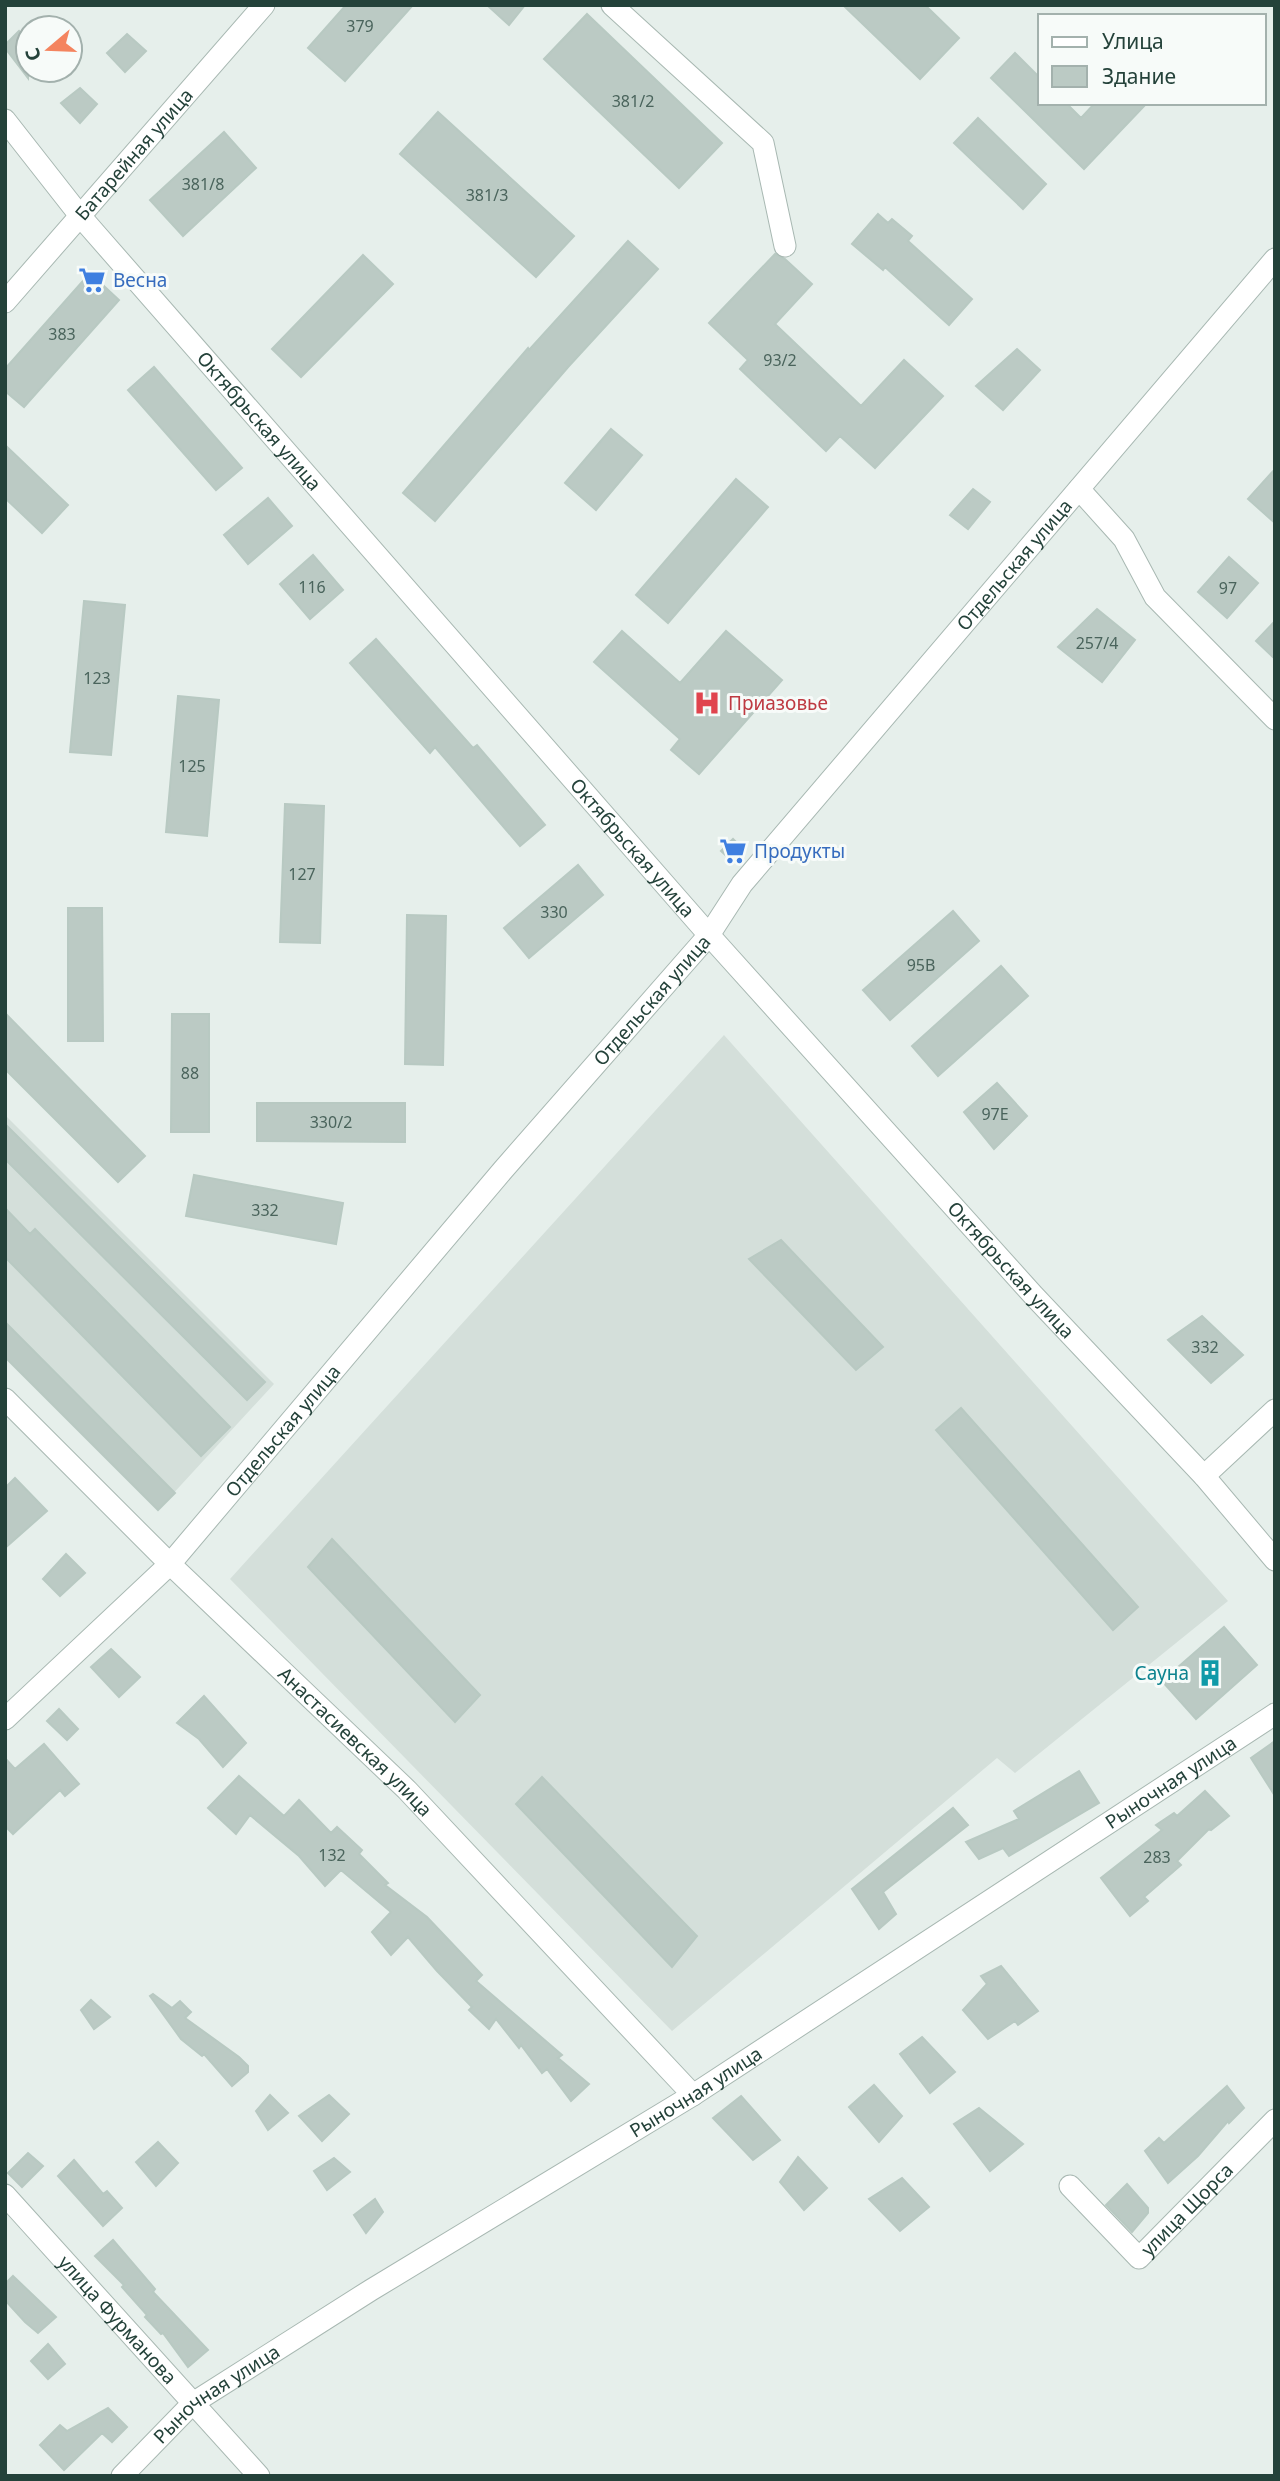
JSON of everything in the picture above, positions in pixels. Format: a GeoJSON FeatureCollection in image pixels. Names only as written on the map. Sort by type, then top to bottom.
{"type":"FeatureCollection","features":[{"type":"Feature","properties":{"kind":"street","name":"Батарейная улица"},"geometry":{"type":"LineString","coordinates":[[5,302],[264,5]]}},
{"type":"Feature","properties":{"kind":"street"},"geometry":{"type":"LineString","coordinates":[[612,5],[763,143],[785,246]]}},
{"type":"Feature","properties":{"kind":"street","name":"Октябрьская улица"},"geometry":{"type":"LineString","coordinates":[[5,120],[81,217],[709,935],[1034,1296],[1204,1476],[1275,1560]]}},
{"type":"Feature","properties":{"kind":"street","name":"Отдельская улица"},"geometry":{"type":"LineString","coordinates":[[5,1719],[170,1564],[503,1170],[709,935],[741,884],[1275,259]]}},
{"type":"Feature","properties":{"kind":"street"},"geometry":{"type":"LineString","coordinates":[[1079,489],[1124,539],[1155,597],[1275,719]]}},
{"type":"Feature","properties":{"kind":"street","name":"Анастасиевская улица"},"geometry":{"type":"LineString","coordinates":[[5,1399],[170,1564],[415,1797],[693,2095]]}},
{"type":"Feature","properties":{"kind":"street"},"geometry":{"type":"LineString","coordinates":[[1204,1476],[1275,1410]]}},
{"type":"Feature","properties":{"kind":"street","name":"Рыночная улица"},"geometry":{"type":"LineString","coordinates":[[122,2476],[193,2403],[371,2290],[693,2095],[1275,1714]]}},
{"type":"Feature","properties":{"kind":"street","name":"улица Щорса"},"geometry":{"type":"LineString","coordinates":[[1070,2186],[1139,2258],[1275,2120]]}},
{"type":"Feature","properties":{"kind":"street","name":"улица Фурманова"},"geometry":{"type":"LineString","coordinates":[[5,2195],[258,2476]]}},
{"type":"Feature","properties":{"kind":"shaded area"},"geometry":{"type":"Polygon","coordinates":[[[724,1035],[1228,1601],[1015,1773],[997,1758],[672,2031],[230,1579],[724,1035]]]}},
{"type":"Feature","properties":{"kind":"shaded area"},"geometry":{"type":"Polygon","coordinates":[[[5,1115],[274,1384],[158,1510],[5,1357],[5,1115]]]}},
{"type":"Feature","properties":{"kind":"building"},"geometry":{"type":"Polygon","coordinates":[[[346,5],[413,5],[345,81],[308,48],[346,5]]]}},
{"type":"Feature","properties":{"kind":"building"},"geometry":{"type":"Polygon","coordinates":[[[487,5],[525,5],[509,25],[487,5]]]}},
{"type":"Feature","properties":{"kind":"building"},"geometry":{"type":"Polygon","coordinates":[[[843,5],[925,5],[959,38],[920,79],[843,5]]]}},
{"type":"Feature","properties":{"kind":"building"},"geometry":{"type":"Polygon","coordinates":[[[587,14],[722,143],[679,188],[544,59],[587,14]]]}},
{"type":"Feature","properties":{"kind":"building"},"geometry":{"type":"Polygon","coordinates":[[[127,34],[146,51],[125,72],[107,53],[127,34]]]}},
{"type":"Feature","properties":{"kind":"building"},"geometry":{"type":"Polygon","coordinates":[[[14,36],[14,60],[5,48],[14,36]]]}},
{"type":"Feature","properties":{"kind":"building"},"geometry":{"type":"Polygon","coordinates":[[[1015,53],[1038,76],[1038,105],[1068,105],[1081,118],[1093,105],[1145,105],[1084,169],[991,78],[1015,53]]]}},
{"type":"Feature","properties":{"kind":"building"},"geometry":{"type":"Polygon","coordinates":[[[80,88],[97,104],[80,123],[61,103],[80,88]]]}},
{"type":"Feature","properties":{"kind":"building"},"geometry":{"type":"Polygon","coordinates":[[[438,112],[574,236],[536,277],[400,154],[438,112]]]}},
{"type":"Feature","properties":{"kind":"building"},"geometry":{"type":"Polygon","coordinates":[[[978,118],[1046,184],[1023,209],[954,143],[978,118]]]}},
{"type":"Feature","properties":{"kind":"building"},"geometry":{"type":"Polygon","coordinates":[[[224,132],[256,168],[183,236],[150,200],[224,132]]]}},
{"type":"Feature","properties":{"kind":"building"},"geometry":{"type":"Polygon","coordinates":[[[878,214],[888,223],[892,219],[912,236],[908,241],[972,299],[949,325],[885,267],[883,270],[852,244],[878,214]]]}},
{"type":"Feature","properties":{"kind":"building"},"geometry":{"type":"Polygon","coordinates":[[[628,241],[658,269],[569,366],[435,521],[403,493],[528,348],[529,350],[628,241]]]}},
{"type":"Feature","properties":{"kind":"building"},"geometry":{"type":"Polygon","coordinates":[[[775,254],[785,259],[812,284],[775,324],[861,406],[904,360],[943,396],[875,468],[840,436],[826,451],[740,369],[748,360],[709,323],[775,254]]]}},
{"type":"Feature","properties":{"kind":"building"},"geometry":{"type":"Polygon","coordinates":[[[363,255],[393,284],[301,377],[272,349],[363,255]]]}},
{"type":"Feature","properties":{"kind":"building"},"geometry":{"type":"Polygon","coordinates":[[[90,273],[119,300],[24,407],[5,391],[5,369],[90,273]]]}},
{"type":"Feature","properties":{"kind":"building"},"geometry":{"type":"Polygon","coordinates":[[[1017,349],[1040,370],[1003,410],[976,386],[1017,349]]]}},
{"type":"Feature","properties":{"kind":"building"},"geometry":{"type":"Polygon","coordinates":[[[154,367],[242,468],[216,490],[128,390],[154,367]]]}},
{"type":"Feature","properties":{"kind":"building"},"geometry":{"type":"Polygon","coordinates":[[[611,429],[642,455],[596,510],[565,483],[611,429]]]}},
{"type":"Feature","properties":{"kind":"building"},"geometry":{"type":"Polygon","coordinates":[[[5,445],[68,505],[42,533],[5,498],[5,445]]]}},
{"type":"Feature","properties":{"kind":"building"},"geometry":{"type":"Polygon","coordinates":[[[1275,469],[1275,523],[1248,499],[1275,469]]]}},
{"type":"Feature","properties":{"kind":"building"},"geometry":{"type":"Polygon","coordinates":[[[736,479],[768,507],[668,623],[636,595],[736,479]]]}},
{"type":"Feature","properties":{"kind":"building"},"geometry":{"type":"Polygon","coordinates":[[[973,489],[990,502],[968,529],[950,515],[973,489]]]}},
{"type":"Feature","properties":{"kind":"building"},"geometry":{"type":"Polygon","coordinates":[[[268,498],[292,526],[248,564],[224,535],[268,498]]]}},
{"type":"Feature","properties":{"kind":"building"},"geometry":{"type":"Polygon","coordinates":[[[313,555],[343,590],[310,619],[280,584],[313,555]]]}},
{"type":"Feature","properties":{"kind":"building"},"geometry":{"type":"Polygon","coordinates":[[[1229,557],[1258,583],[1227,618],[1198,592],[1229,557]]]}},
{"type":"Feature","properties":{"kind":"building"},"geometry":{"type":"Polygon","coordinates":[[[84,601],[125,605],[111,755],[70,752],[84,601]]]}},
{"type":"Feature","properties":{"kind":"building"},"geometry":{"type":"Polygon","coordinates":[[[1097,609],[1135,640],[1102,682],[1058,647],[1097,609]]]}},
{"type":"Feature","properties":{"kind":"building"},"geometry":{"type":"Polygon","coordinates":[[[1275,621],[1275,659],[1256,641],[1275,621]]]}},
{"type":"Feature","properties":{"kind":"building"},"geometry":{"type":"Polygon","coordinates":[[[622,631],[680,683],[726,631],[782,680],[699,774],[671,750],[680,739],[594,662],[622,631]]]}},
{"type":"Feature","properties":{"kind":"building"},"geometry":{"type":"Polygon","coordinates":[[[376,639],[473,748],[477,745],[545,825],[520,846],[435,747],[430,753],[350,663],[376,639]]]}},
{"type":"Feature","properties":{"kind":"building"},"geometry":{"type":"Polygon","coordinates":[[[178,696],[219,700],[207,836],[166,832],[178,696]]]}},
{"type":"Feature","properties":{"kind":"building"},"geometry":{"type":"Polygon","coordinates":[[[285,804],[324,806],[320,943],[280,942],[285,804]]]}},
{"type":"Feature","properties":{"kind":"building","name":"Продукты"},"geometry":{"type":"Polygon","coordinates":[[[733,839],[744,850],[733,862],[721,851],[733,839]]]}},
{"type":"Feature","properties":{"kind":"building"},"geometry":{"type":"Polygon","coordinates":[[[578,865],[603,895],[529,958],[504,928],[578,865]]]}},
{"type":"Feature","properties":{"kind":"building"},"geometry":{"type":"Polygon","coordinates":[[[68,908],[102,908],[103,1041],[68,1041],[68,908]]]}},
{"type":"Feature","properties":{"kind":"building"},"geometry":{"type":"Polygon","coordinates":[[[953,911],[979,941],[890,1020],[863,990],[953,911]]]}},
{"type":"Feature","properties":{"kind":"building"},"geometry":{"type":"Polygon","coordinates":[[[407,915],[446,916],[443,1065],[405,1064],[407,915]]]}},
{"type":"Feature","properties":{"kind":"building"},"geometry":{"type":"Polygon","coordinates":[[[1001,966],[1028,996],[938,1076],[912,1046],[1001,966]]]}},
{"type":"Feature","properties":{"kind":"building"},"geometry":{"type":"Polygon","coordinates":[[[5,1013],[145,1156],[118,1182],[5,1069],[5,1013]]]}},
{"type":"Feature","properties":{"kind":"building"},"geometry":{"type":"Polygon","coordinates":[[[172,1014],[209,1014],[209,1132],[171,1132],[172,1014]]]}},
{"type":"Feature","properties":{"kind":"building"},"geometry":{"type":"Polygon","coordinates":[[[997,1083],[1027,1116],[994,1149],[964,1112],[997,1083]]]}},
{"type":"Feature","properties":{"kind":"building"},"geometry":{"type":"Polygon","coordinates":[[[257,1103],[405,1103],[405,1142],[257,1141],[257,1103]]]}},
{"type":"Feature","properties":{"kind":"building"},"geometry":{"type":"Polygon","coordinates":[[[5,1124],[265,1382],[247,1400],[5,1159],[5,1124]]]}},
{"type":"Feature","properties":{"kind":"building"},"geometry":{"type":"Polygon","coordinates":[[[194,1175],[343,1203],[336,1244],[186,1216],[194,1175]]]}},
{"type":"Feature","properties":{"kind":"building"},"geometry":{"type":"Polygon","coordinates":[[[5,1208],[30,1234],[35,1229],[230,1427],[201,1456],[5,1257],[5,1208]]]}},
{"type":"Feature","properties":{"kind":"building"},"geometry":{"type":"Polygon","coordinates":[[[781,1240],[883,1347],[856,1370],[749,1259],[781,1240]]]}},
{"type":"Feature","properties":{"kind":"building"},"geometry":{"type":"Polygon","coordinates":[[[1202,1316],[1243,1355],[1211,1383],[1168,1340],[1202,1316]]]}},
{"type":"Feature","properties":{"kind":"building"},"geometry":{"type":"Polygon","coordinates":[[[5,1322],[175,1493],[158,1510],[5,1357],[5,1322]]]}},
{"type":"Feature","properties":{"kind":"building"},"geometry":{"type":"Polygon","coordinates":[[[961,1408],[1138,1607],[1113,1630],[936,1430],[961,1408]]]}},
{"type":"Feature","properties":{"kind":"building"},"geometry":{"type":"Polygon","coordinates":[[[15,1478],[47,1511],[5,1548],[5,1488],[15,1478]]]}},
{"type":"Feature","properties":{"kind":"building"},"geometry":{"type":"Polygon","coordinates":[[[332,1539],[480,1695],[455,1722],[308,1567],[332,1539]]]}},
{"type":"Feature","properties":{"kind":"building"},"geometry":{"type":"Polygon","coordinates":[[[66,1554],[85,1573],[60,1596],[43,1579],[66,1554]]]}},
{"type":"Feature","properties":{"kind":"building","name":"Сауна"},"geometry":{"type":"Polygon","coordinates":[[[1224,1627],[1257,1665],[1196,1719],[1162,1681],[1224,1627]]]}},
{"type":"Feature","properties":{"kind":"building"},"geometry":{"type":"Polygon","coordinates":[[[111,1649],[140,1677],[119,1697],[91,1667],[111,1649]]]}},
{"type":"Feature","properties":{"kind":"building"},"geometry":{"type":"Polygon","coordinates":[[[204,1696],[246,1743],[223,1767],[199,1739],[177,1723],[204,1696]]]}},
{"type":"Feature","properties":{"kind":"building"},"geometry":{"type":"Polygon","coordinates":[[[59,1709],[78,1729],[67,1740],[47,1721],[59,1709]]]}},
{"type":"Feature","properties":{"kind":"building"},"geometry":{"type":"Polygon","coordinates":[[[1275,1741],[1275,1796],[1251,1758],[1275,1741]]]}},
{"type":"Feature","properties":{"kind":"building"},"geometry":{"type":"Polygon","coordinates":[[[44,1744],[79,1784],[65,1796],[60,1790],[13,1834],[5,1826],[5,1758],[15,1769],[44,1744]]]}},
{"type":"Feature","properties":{"kind":"building"},"geometry":{"type":"Polygon","coordinates":[[[1079,1771],[1099,1803],[1009,1856],[1003,1848],[979,1859],[966,1842],[1019,1819],[1014,1811],[1079,1771]]]}},
{"type":"Feature","properties":{"kind":"building"},"geometry":{"type":"Polygon","coordinates":[[[239,1776],[284,1816],[299,1800],[331,1833],[337,1827],[362,1850],[359,1854],[388,1883],[385,1885],[427,1917],[482,1975],[476,1981],[562,2055],[558,2058],[589,2084],[571,2101],[547,2069],[542,2073],[521,2045],[519,2048],[496,2019],[489,2029],[469,2010],[472,2007],[408,1937],[391,1955],[372,1932],[391,1912],[341,1870],[325,1886],[299,1856],[250,1815],[236,1834],[208,1808],[239,1776]]]}},
{"type":"Feature","properties":{"kind":"building"},"geometry":{"type":"Polygon","coordinates":[[[542,1777],[697,1936],[672,1967],[516,1804],[542,1777]]]}},
{"type":"Feature","properties":{"kind":"building"},"geometry":{"type":"Polygon","coordinates":[[[1205,1791],[1229,1816],[1209,1829],[1177,1861],[1181,1865],[1144,1897],[1148,1901],[1130,1916],[1101,1878],[1162,1830],[1156,1825],[1174,1813],[1177,1816],[1205,1791]]]}},
{"type":"Feature","properties":{"kind":"building"},"geometry":{"type":"Polygon","coordinates":[[[953,1808],[968,1825],[883,1892],[896,1914],[879,1929],[852,1889],[953,1808]]]}},
{"type":"Feature","properties":{"kind":"building"},"geometry":{"type":"Polygon","coordinates":[[[1001,1966],[1038,2011],[1018,2025],[1015,2021],[988,2039],[963,2010],[987,1984],[981,1976],[1001,1966]]]}},
{"type":"Feature","properties":{"kind":"building"},"geometry":{"type":"Polygon","coordinates":[[[153,1994],[172,2008],[180,2001],[191,2012],[185,2018],[239,2057],[248,2066],[248,2072],[232,2086],[204,2054],[202,2056],[181,2039],[150,1996],[153,1994]]]}},
{"type":"Feature","properties":{"kind":"building"},"geometry":{"type":"Polygon","coordinates":[[[91,2000],[110,2017],[94,2029],[81,2010],[91,2000]]]}},
{"type":"Feature","properties":{"kind":"building"},"geometry":{"type":"Polygon","coordinates":[[[922,2037],[955,2072],[930,2093],[900,2054],[922,2037]]]}},
{"type":"Feature","properties":{"kind":"building"},"geometry":{"type":"Polygon","coordinates":[[[874,2085],[902,2116],[879,2142],[849,2107],[874,2085]]]}},
{"type":"Feature","properties":{"kind":"building"},"geometry":{"type":"Polygon","coordinates":[[[1227,2086],[1244,2108],[1168,2183],[1145,2151],[1159,2138],[1164,2143],[1227,2086]]]}},
{"type":"Feature","properties":{"kind":"building"},"geometry":{"type":"Polygon","coordinates":[[[270,2095],[288,2113],[268,2130],[256,2111],[270,2095]]]}},
{"type":"Feature","properties":{"kind":"building"},"geometry":{"type":"Polygon","coordinates":[[[329,2095],[349,2114],[322,2141],[299,2116],[329,2095]]]}},
{"type":"Feature","properties":{"kind":"building"},"geometry":{"type":"Polygon","coordinates":[[[741,2096],[780,2140],[753,2160],[713,2118],[741,2096]]]}},
{"type":"Feature","properties":{"kind":"building"},"geometry":{"type":"Polygon","coordinates":[[[979,2108],[1023,2144],[990,2171],[954,2124],[979,2108]]]}},
{"type":"Feature","properties":{"kind":"building"},"geometry":{"type":"Polygon","coordinates":[[[158,2142],[178,2163],[156,2186],[136,2162],[158,2142]]]}},
{"type":"Feature","properties":{"kind":"building"},"geometry":{"type":"Polygon","coordinates":[[[28,2153],[43,2166],[22,2187],[8,2173],[28,2153]]]}},
{"type":"Feature","properties":{"kind":"building"},"geometry":{"type":"Polygon","coordinates":[[[798,2157],[827,2188],[804,2210],[780,2182],[798,2157]]]}},
{"type":"Feature","properties":{"kind":"building"},"geometry":{"type":"Polygon","coordinates":[[[334,2158],[350,2172],[327,2190],[314,2171],[334,2158]]]}},
{"type":"Feature","properties":{"kind":"building"},"geometry":{"type":"Polygon","coordinates":[[[74,2160],[103,2194],[107,2191],[122,2208],[103,2226],[58,2176],[74,2160]]]}},
{"type":"Feature","properties":{"kind":"building"},"geometry":{"type":"Polygon","coordinates":[[[902,2178],[929,2207],[900,2231],[869,2199],[902,2178]]]}},
{"type":"Feature","properties":{"kind":"building"},"geometry":{"type":"Polygon","coordinates":[[[1127,2184],[1148,2208],[1148,2213],[1132,2232],[1106,2205],[1127,2184]]]}},
{"type":"Feature","properties":{"kind":"building"},"geometry":{"type":"Polygon","coordinates":[[[375,2199],[383,2212],[366,2233],[354,2215],[375,2199]]]}},
{"type":"Feature","properties":{"kind":"building"},"geometry":{"type":"Polygon","coordinates":[[[113,2240],[155,2289],[153,2292],[208,2350],[188,2367],[163,2333],[145,2317],[147,2315],[122,2287],[124,2285],[95,2256],[113,2240]]]}},
{"type":"Feature","properties":{"kind":"building"},"geometry":{"type":"Polygon","coordinates":[[[13,2276],[56,2317],[38,2333],[5,2300],[5,2284],[13,2276]]]}},
{"type":"Feature","properties":{"kind":"building"},"geometry":{"type":"Polygon","coordinates":[[[48,2344],[65,2364],[48,2379],[31,2361],[48,2344]]]}},
{"type":"Feature","properties":{"kind":"building"},"geometry":{"type":"Polygon","coordinates":[[[108,2408],[127,2427],[112,2442],[102,2433],[64,2470],[40,2445],[60,2425],[67,2431],[108,2408]]]}},
{"type":"Feature","properties":{"kind":"place","name":"Весна"},"geometry":{"type":"Point","coordinates":[92,280]}},
{"type":"Feature","properties":{"kind":"place","name":"Приазовье"},"geometry":{"type":"Point","coordinates":[707,703]}},
{"type":"Feature","properties":{"kind":"place","name":"Продукты"},"geometry":{"type":"Point","coordinates":[733,851]}},
{"type":"Feature","properties":{"kind":"place","name":"Сауна"},"geometry":{"type":"Point","coordinates":[1210,1673]}}]}
